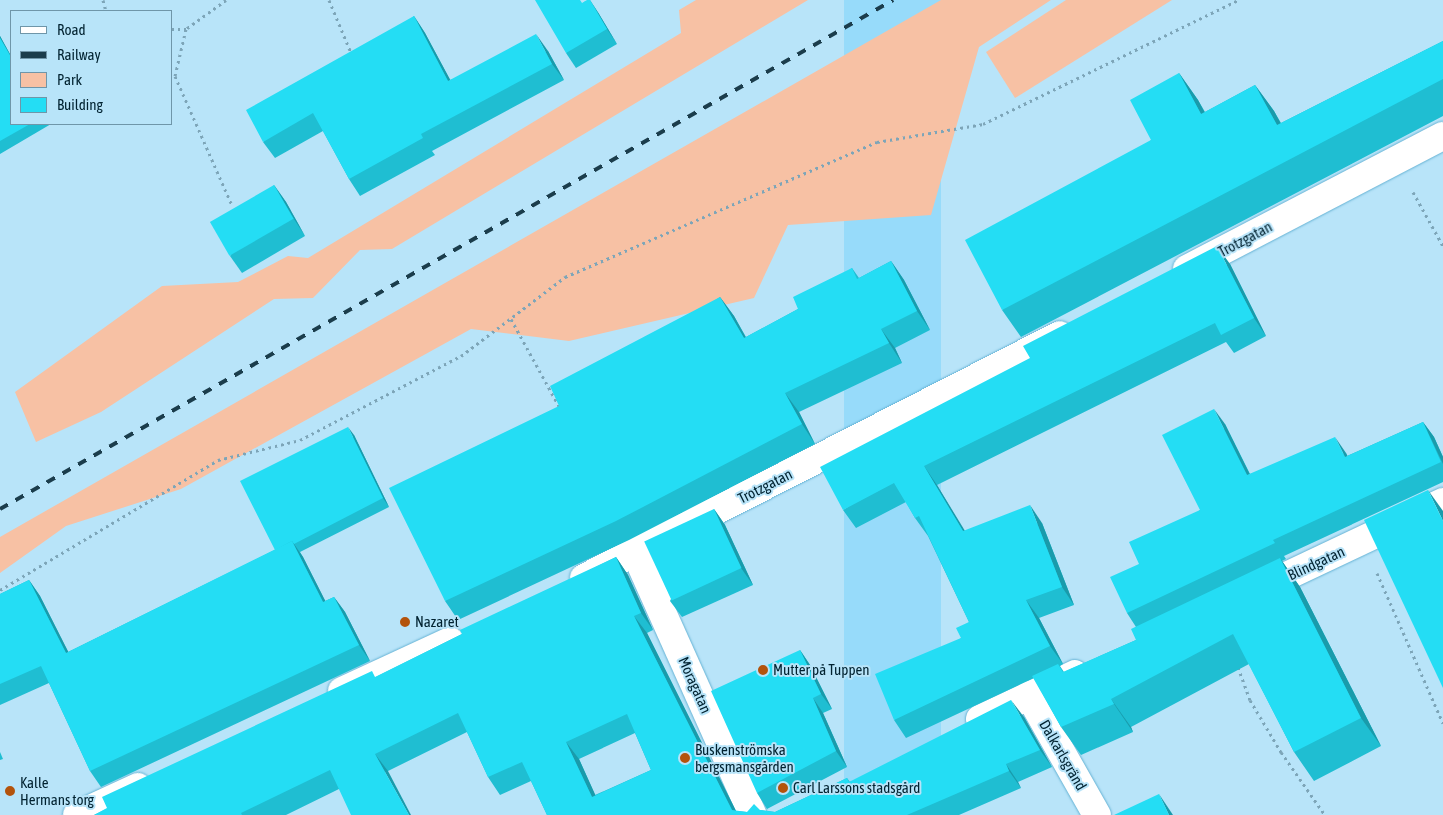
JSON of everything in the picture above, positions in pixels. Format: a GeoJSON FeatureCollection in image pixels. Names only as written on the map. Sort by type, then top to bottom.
{"type":"FeatureCollection","features":[{"type":"Feature","properties":{"kind":"street","name":"Trotzgatan"},"geometry":{"type":"LineString","coordinates":[[1163,282],[1443,136]]}},
{"type":"Feature","properties":{"kind":"street","name":"Trotzgatan"},"geometry":{"type":"LineString","coordinates":[[564,588],[636,554],[1083,323]]}},
{"type":"Feature","properties":{"kind":"street","name":"Blindgatan"},"geometry":{"type":"LineString","coordinates":[[1232,601],[1443,502]]}},
{"type":"Feature","properties":{"kind":"street","name":"Moragatan"},"geometry":{"type":"LineString","coordinates":[[636,554],[753,815]]}},
{"type":"Feature","properties":{"kind":"street"},"geometry":{"type":"LineString","coordinates":[[320,701],[474,630]]}},
{"type":"Feature","properties":{"kind":"street"},"geometry":{"type":"LineString","coordinates":[[958,729],[1100,662]]}},
{"type":"Feature","properties":{"kind":"street","name":"Dalkarlsgränd"},"geometry":{"type":"LineString","coordinates":[[1029,695],[1097,815]]}},
{"type":"Feature","properties":{"kind":"street"},"geometry":{"type":"LineString","coordinates":[[77,815],[158,777]]}},
{"type":"Feature","properties":{"kind":"path"},"geometry":{"type":"LineString","coordinates":[[172,30],[186,29],[226,0]]}},
{"type":"Feature","properties":{"kind":"path"},"geometry":{"type":"LineString","coordinates":[[329,0],[356,64]]}},
{"type":"Feature","properties":{"kind":"path"},"geometry":{"type":"LineString","coordinates":[[0,590],[218,460],[300,440],[461,356],[565,277],[877,142],[983,124],[1238,0]]}},
{"type":"Feature","properties":{"kind":"path"},"geometry":{"type":"LineString","coordinates":[[186,29],[175,76],[232,205]]}},
{"type":"Feature","properties":{"kind":"path"},"geometry":{"type":"LineString","coordinates":[[1395,161],[1443,246]]}},
{"type":"Feature","properties":{"kind":"path"},"geometry":{"type":"LineString","coordinates":[[511,319],[564,416]]}},
{"type":"Feature","properties":{"kind":"path"},"geometry":{"type":"LineString","coordinates":[[1366,539],[1396,624],[1443,723]]}},
{"type":"Feature","properties":{"kind":"path"},"geometry":{"type":"LineString","coordinates":[[1235,658],[1250,700],[1325,815]]}},
{"type":"Feature","properties":{"kind":"shaded area"},"geometry":{"type":"Polygon","coordinates":[[[844,0],[941,0],[941,815],[844,815],[844,0]]]}},
{"type":"Feature","properties":{"kind":"green space"},"geometry":{"type":"Polygon","coordinates":[[[696,0],[808,0],[392,249],[360,250],[313,298],[274,299],[101,412],[36,442],[15,392],[162,286],[238,282],[288,256],[308,258],[681,33],[679,10],[696,0]]]}},
{"type":"Feature","properties":{"kind":"green space"},"geometry":{"type":"Polygon","coordinates":[[[941,0],[1051,0],[979,47],[931,215],[788,225],[754,298],[569,341],[471,329],[181,489],[66,526],[0,573],[0,537],[941,0]]]}},
{"type":"Feature","properties":{"kind":"green space"},"geometry":{"type":"Polygon","coordinates":[[[1066,0],[1172,0],[1015,98],[986,52],[1066,0]]]}},
{"type":"Feature","properties":{"kind":"building"},"geometry":{"type":"Polygon","coordinates":[[[535,0],[580,0],[582,3],[590,0],[607,29],[566,53],[535,0]]]}},
{"type":"Feature","properties":{"kind":"building"},"geometry":{"type":"Polygon","coordinates":[[[414,16],[448,81],[536,34],[552,64],[421,134],[423,138],[349,179],[313,113],[263,142],[246,110],[414,16]]]}},
{"type":"Feature","properties":{"kind":"building"},"geometry":{"type":"Polygon","coordinates":[[[0,38],[10,55],[10,125],[28,125],[0,141],[0,38]]]}},
{"type":"Feature","properties":{"kind":"building"},"geometry":{"type":"Polygon","coordinates":[[[1443,41],[1443,79],[1002,310],[965,240],[1151,140],[1130,100],[1179,73],[1201,114],[1255,85],[1277,125],[1443,41]]]}},
{"type":"Feature","properties":{"kind":"building"},"geometry":{"type":"Polygon","coordinates":[[[274,185],[294,219],[229,256],[210,222],[274,185]]]}},
{"type":"Feature","properties":{"kind":"building"},"geometry":{"type":"Polygon","coordinates":[[[1217,246],[1254,318],[1221,335],[1215,323],[924,466],[963,531],[1030,505],[1062,587],[1026,600],[1050,646],[894,720],[875,674],[961,638],[956,628],[969,622],[919,516],[915,518],[894,483],[843,510],[820,467],[1030,358],[1023,346],[1217,246]]]}},
{"type":"Feature","properties":{"kind":"building"},"geometry":{"type":"Polygon","coordinates":[[[891,261],[917,311],[881,329],[889,343],[785,393],[802,424],[616,521],[445,601],[389,488],[559,406],[550,386],[720,297],[744,338],[798,309],[793,297],[852,268],[857,279],[891,261]]]}},
{"type":"Feature","properties":{"kind":"building"},"geometry":{"type":"Polygon","coordinates":[[[1214,409],[1247,475],[1335,437],[1345,457],[1423,422],[1441,462],[1273,540],[1275,543],[1127,613],[1110,577],[1139,564],[1129,542],[1200,510],[1162,435],[1214,409]]]}},
{"type":"Feature","properties":{"kind":"building"},"geometry":{"type":"Polygon","coordinates":[[[348,427],[383,498],[294,544],[292,541],[275,550],[240,481],[348,427]]]}},
{"type":"Feature","properties":{"kind":"building"},"geometry":{"type":"Polygon","coordinates":[[[1428,490],[1443,521],[1443,688],[1364,520],[1428,490]]]}},
{"type":"Feature","properties":{"kind":"building"},"geometry":{"type":"Polygon","coordinates":[[[714,509],[741,568],[672,600],[644,542],[714,509]]]}},
{"type":"Feature","properties":{"kind":"building"},"geometry":{"type":"Polygon","coordinates":[[[292,541],[323,602],[334,597],[359,645],[90,771],[41,666],[0,684],[0,594],[29,580],[66,653],[292,541]]]}},
{"type":"Feature","properties":{"kind":"building"},"geometry":{"type":"Polygon","coordinates":[[[616,557],[641,613],[634,616],[732,810],[747,812],[754,804],[760,810],[775,812],[847,778],[849,782],[1011,700],[1040,750],[1006,764],[1009,771],[907,815],[547,815],[522,762],[488,777],[458,713],[375,754],[409,815],[351,815],[330,770],[241,813],[242,815],[94,815],[107,808],[102,797],[372,671],[375,677],[462,634],[460,630],[616,557]],[[627,714],[566,742],[592,797],[651,770],[627,714]]]}},
{"type":"Feature","properties":{"kind":"building"},"geometry":{"type":"Polygon","coordinates":[[[1280,558],[1361,718],[1294,752],[1233,634],[1111,699],[1114,704],[1061,727],[1032,676],[1058,664],[1063,672],[1136,640],[1131,629],[1280,558]]]}},
{"type":"Feature","properties":{"kind":"building"},"geometry":{"type":"Polygon","coordinates":[[[800,650],[821,694],[813,698],[836,751],[757,793],[711,691],[800,650]]]}},
{"type":"Feature","properties":{"kind":"building"},"geometry":{"type":"Polygon","coordinates":[[[1159,794],[1169,815],[1114,815],[1159,794]]]}},
{"type":"Feature","properties":{"kind":"railway"},"geometry":{"type":"LineString","coordinates":[[0,509],[893,0]]}},
{"type":"Feature","properties":{"kind":"place","name":"Nazaret"},"geometry":{"type":"Point","coordinates":[405,622]}},
{"type":"Feature","properties":{"kind":"place","name":"Mutter på Tuppen"},"geometry":{"type":"Point","coordinates":[763,670]}},
{"type":"Feature","properties":{"kind":"place","name":"Buskenströmska bergsmansgården"},"geometry":{"type":"Point","coordinates":[685,758]}},
{"type":"Feature","properties":{"kind":"place","name":"Carl Larssons stadsgård"},"geometry":{"type":"Point","coordinates":[783,788]}},
{"type":"Feature","properties":{"kind":"place","name":"Kalle Hermans torg"},"geometry":{"type":"Point","coordinates":[10,791]}}]}
